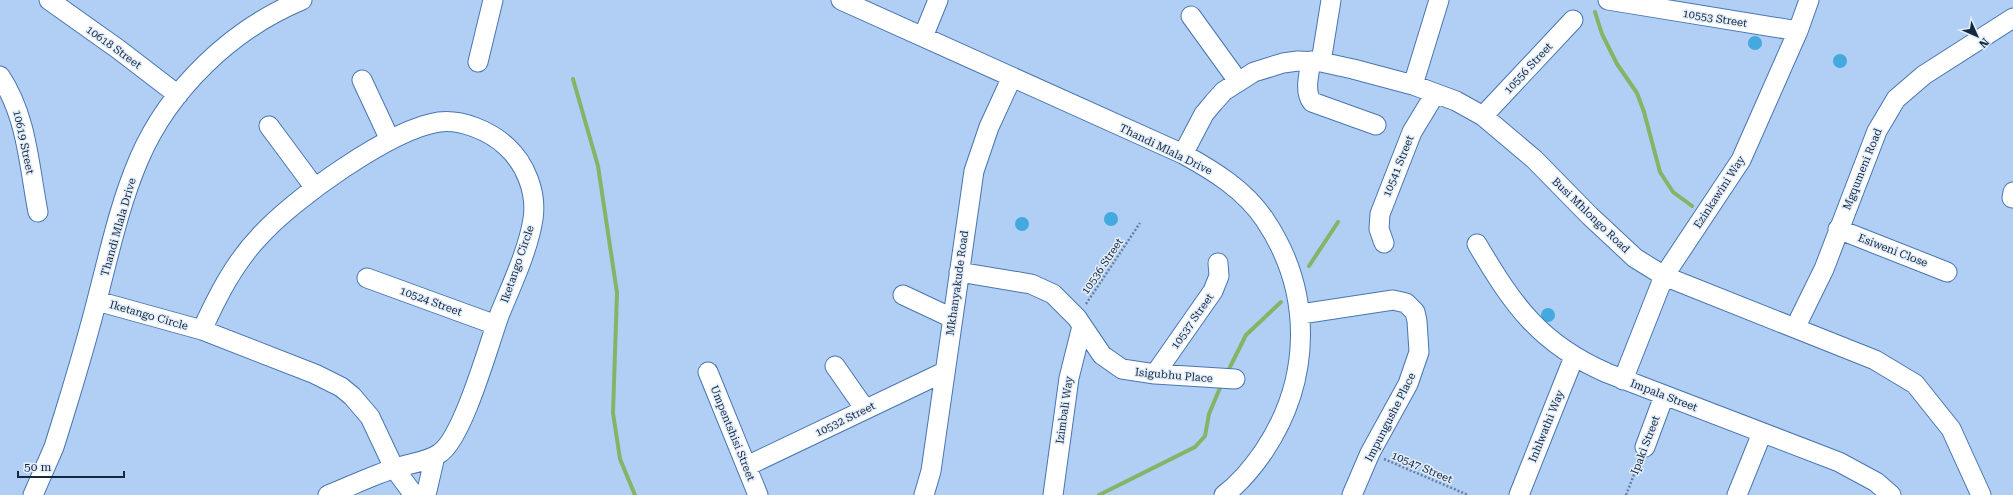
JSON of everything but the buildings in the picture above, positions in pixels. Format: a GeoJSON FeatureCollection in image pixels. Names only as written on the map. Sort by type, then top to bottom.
{"type":"FeatureCollection","features":[{"type":"Feature","properties":{"kind":"street","name":"10618 Street"},"geometry":{"type":"LineString","coordinates":[[49,0],[118,49],[178,95]]}},
{"type":"Feature","properties":{"kind":"street","name":"Thandi Mlala Drive"},"geometry":{"type":"LineString","coordinates":[[33,495],[54,447],[97,301],[120,212],[131,179],[150,138],[178,95],[201,69],[242,34],[277,12],[302,0]]}},
{"type":"Feature","properties":{"kind":"street"},"geometry":{"type":"LineString","coordinates":[[478,62],[493,0]]}},
{"type":"Feature","properties":{"kind":"street","name":"Thandi Mlala Drive"},"geometry":{"type":"LineString","coordinates":[[841,0],[1183,154],[1224,178],[1265,219],[1281,247],[1292,273],[1301,314],[1300,351],[1296,385],[1286,413],[1256,462],[1243,478],[1224,495]]}},
{"type":"Feature","properties":{"kind":"street"},"geometry":{"type":"LineString","coordinates":[[923,37],[938,0]]}},
{"type":"Feature","properties":{"kind":"street"},"geometry":{"type":"LineString","coordinates":[[1331,0],[1316,61],[1307,90],[1308,96],[1312,102],[1376,125]]}},
{"type":"Feature","properties":{"kind":"street"},"geometry":{"type":"LineString","coordinates":[[1413,85],[1439,0]]}},
{"type":"Feature","properties":{"kind":"street","name":"10553 Street"},"geometry":{"type":"LineString","coordinates":[[1608,0],[1798,31]]}},
{"type":"Feature","properties":{"kind":"street","name":"Ezinkawini Way"},"geometry":{"type":"LineString","coordinates":[[1623,380],[1664,276],[1741,160],[1798,31],[1809,0]]}},
{"type":"Feature","properties":{"kind":"street"},"geometry":{"type":"LineString","coordinates":[[1191,16],[1238,81]]}},
{"type":"Feature","properties":{"kind":"street","name":"Mgqumeni Road"},"geometry":{"type":"LineString","coordinates":[[1795,328],[1824,269],[1838,229],[1877,131],[1896,99],[1924,75],[2013,18]]}},
{"type":"Feature","properties":{"kind":"street","name":"10556 Street"},"geometry":{"type":"LineString","coordinates":[[1484,116],[1573,20]]}},
{"type":"Feature","properties":{"kind":"street","name":"Busi Mhlongo Road"},"geometry":{"type":"LineString","coordinates":[[1183,154],[1204,114],[1224,91],[1238,81],[1267,67],[1283,63],[1316,61],[1413,85],[1456,101],[1484,116],[1534,159],[1590,216],[1635,258],[1664,276],[1875,360],[1914,384],[1950,429],[1981,495]]}},
{"type":"Feature","properties":{"kind":"street","name":"10619 Street"},"geometry":{"type":"LineString","coordinates":[[0,76],[10,92],[22,124],[38,212]]}},
{"type":"Feature","properties":{"kind":"street","name":"Mkhanyakude Road"},"geometry":{"type":"LineString","coordinates":[[924,495],[931,471],[970,194],[979,152],[988,127],[1012,77]]}},
{"type":"Feature","properties":{"kind":"street"},"geometry":{"type":"LineString","coordinates":[[362,80],[390,140]]}},
{"type":"Feature","properties":{"kind":"street","name":"10541 Street"},"geometry":{"type":"LineString","coordinates":[[1384,243],[1379,229],[1380,214],[1409,138],[1435,94]]}},
{"type":"Feature","properties":{"kind":"street","name":"Iketango Circle"},"geometry":{"type":"LineString","coordinates":[[97,301],[202,330],[315,374],[341,387],[352,396],[370,417],[394,468],[435,456],[449,445],[458,431],[530,234],[534,204],[527,176],[520,162],[513,152],[502,142],[486,133],[456,122],[441,122],[425,125],[390,140],[315,188],[260,235],[247,250],[218,296],[202,330]]}},
{"type":"Feature","properties":{"kind":"street"},"geometry":{"type":"LineString","coordinates":[[269,126],[315,188]]}},
{"type":"Feature","properties":{"kind":"street","name":"Esiweni Close"},"geometry":{"type":"LineString","coordinates":[[1838,229],[1947,272]]}},
{"type":"Feature","properties":{"kind":"street","name":"Impala Street"},"geometry":{"type":"LineString","coordinates":[[1477,244],[1508,294],[1531,323],[1552,342],[1574,357],[1623,380],[1839,462],[1876,482],[1891,495]]}},
{"type":"Feature","properties":{"kind":"street","name":"10537 Street"},"geometry":{"type":"LineString","coordinates":[[1155,374],[1213,291],[1219,276],[1218,263]]}},
{"type":"Feature","properties":{"kind":"street","name":"Isigubhu Place"},"geometry":{"type":"LineString","coordinates":[[959,272],[1031,284],[1044,288],[1066,305],[1102,355],[1114,365],[1122,369],[1155,374],[1235,379]]}},
{"type":"Feature","properties":{"kind":"street","name":"10524 Street"},"geometry":{"type":"LineString","coordinates":[[367,278],[496,325]]}},
{"type":"Feature","properties":{"kind":"street"},"geometry":{"type":"LineString","coordinates":[[903,295],[952,318]]}},
{"type":"Feature","properties":{"kind":"street","name":"Impungushe Place"},"geometry":{"type":"LineString","coordinates":[[1301,314],[1393,300],[1406,303],[1415,312],[1419,352],[1415,368],[1408,384],[1370,453],[1352,495]]}},
{"type":"Feature","properties":{"kind":"street","name":"Izimbali Way"},"geometry":{"type":"LineString","coordinates":[[1053,495],[1072,358],[1079,322]]}},
{"type":"Feature","properties":{"kind":"street","name":"Inhlwathi Way"},"geometry":{"type":"LineString","coordinates":[[1519,495],[1574,357]]}},
{"type":"Feature","properties":{"kind":"street"},"geometry":{"type":"LineString","coordinates":[[835,366],[865,409]]}},
{"type":"Feature","properties":{"kind":"street","name":"Umpentshisi Street"},"geometry":{"type":"LineString","coordinates":[[708,372],[758,495]]}},
{"type":"Feature","properties":{"kind":"street","name":"10532 Street"},"geometry":{"type":"LineString","coordinates":[[747,466],[944,372]]}},
{"type":"Feature","properties":{"kind":"street","name":"Ipaki Street"},"geometry":{"type":"LineString","coordinates":[[1645,447],[1664,396]]}},
{"type":"Feature","properties":{"kind":"street"},"geometry":{"type":"LineString","coordinates":[[1737,495],[1762,433]]}},
{"type":"Feature","properties":{"kind":"street"},"geometry":{"type":"LineString","coordinates":[[426,495],[435,456]]}},
{"type":"Feature","properties":{"kind":"street"},"geometry":{"type":"LineString","coordinates":[[328,495],[394,468],[414,495]]}},
{"type":"Feature","properties":{"kind":"path","name":"10536 Street"},"geometry":{"type":"LineString","coordinates":[[1079,322],[1140,223]]}},
{"type":"Feature","properties":{"kind":"path","name":"Ipaki Street"},"geometry":{"type":"LineString","coordinates":[[1626,495],[1645,447]]}},
{"type":"Feature","properties":{"kind":"path","name":"10547 Street"},"geometry":{"type":"LineString","coordinates":[[1370,453],[1468,495]]}},
{"type":"Feature","properties":{"kind":"waterway"},"geometry":{"type":"LineString","coordinates":[[1595,12],[1602,34],[1617,64],[1637,93],[1644,112],[1660,172],[1673,192],[1692,206]]}},
{"type":"Feature","properties":{"kind":"waterway"},"geometry":{"type":"LineString","coordinates":[[573,79],[598,166],[617,293],[613,413],[620,459],[635,495]]}},
{"type":"Feature","properties":{"kind":"waterway"},"geometry":{"type":"LineString","coordinates":[[1309,266],[1338,222]]}},
{"type":"Feature","properties":{"kind":"waterway"},"geometry":{"type":"LineString","coordinates":[[1228,371],[1246,335],[1281,302]]}},
{"type":"Feature","properties":{"kind":"waterway"},"geometry":{"type":"LineString","coordinates":[[1099,495],[1195,447],[1205,436],[1209,414],[1222,383]]}}]}
